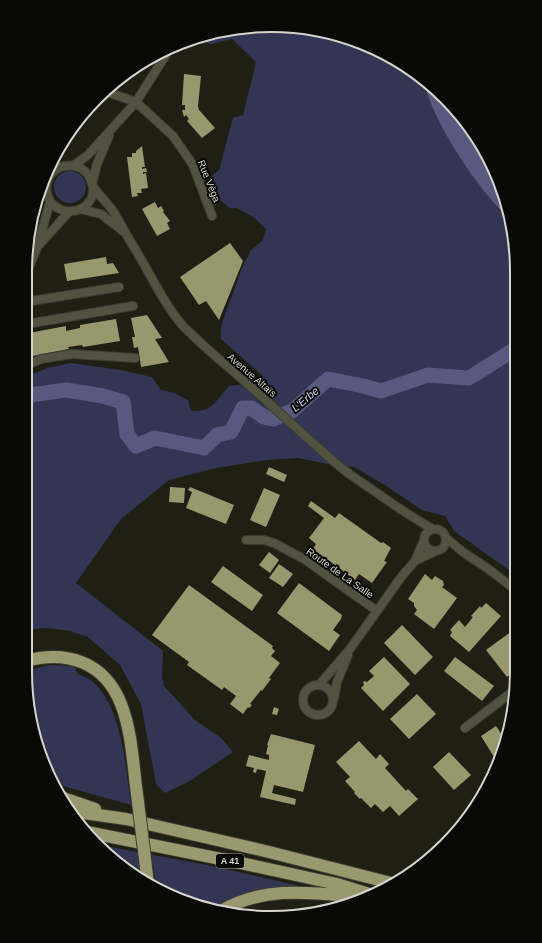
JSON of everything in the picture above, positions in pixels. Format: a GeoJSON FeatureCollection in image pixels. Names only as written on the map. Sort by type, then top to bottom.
{"type":"FeatureCollection","features":[{"type":"Feature","properties":{"kind":"highway"},"geometry":{"type":"LineString","coordinates":[[32,660],[59,656],[75,659],[86,663],[101,674],[113,688],[121,704],[129,732],[147,877]]}},
{"type":"Feature","properties":{"kind":"highway"},"geometry":{"type":"LineString","coordinates":[[32,662],[42,658]]}},
{"type":"Feature","properties":{"kind":"highway"},"geometry":{"type":"LineString","coordinates":[[69,800],[126,819]]}},
{"type":"Feature","properties":{"kind":"highway","name":"A 41"},"geometry":{"type":"LineString","coordinates":[[77,812],[126,819],[265,851],[385,882]]}},
{"type":"Feature","properties":{"kind":"highway","name":"A 41"},"geometry":{"type":"LineString","coordinates":[[95,834],[337,884],[363,892]]}},
{"type":"Feature","properties":{"kind":"highway"},"geometry":{"type":"LineString","coordinates":[[229,907],[243,900],[274,893],[297,892],[352,897]]}},
{"type":"Feature","properties":{"kind":"street"},"geometry":{"type":"LineString","coordinates":[[55,169],[74,165],[88,155],[136,102],[164,57]]}},
{"type":"Feature","properties":{"kind":"street"},"geometry":{"type":"LineString","coordinates":[[111,93],[136,102]]}},
{"type":"Feature","properties":{"kind":"street","name":"Rue Véga"},"geometry":{"type":"LineString","coordinates":[[136,102],[173,136],[193,165],[212,216]]}},
{"type":"Feature","properties":{"kind":"street"},"geometry":{"type":"LineString","coordinates":[[37,248],[70,212],[80,209],[87,204],[92,196],[97,164],[112,129]]}},
{"type":"Feature","properties":{"kind":"street"},"geometry":{"type":"LineString","coordinates":[[74,165],[84,170],[91,178],[93,186]]}},
{"type":"Feature","properties":{"kind":"street","name":"Avenue Altaïs"},"geometry":{"type":"LineString","coordinates":[[93,186],[114,211],[163,299],[184,326],[339,466],[416,520],[433,529]]}},
{"type":"Feature","properties":{"kind":"street"},"geometry":{"type":"LineString","coordinates":[[45,193],[50,202],[59,209],[70,212]]}},
{"type":"Feature","properties":{"kind":"street"},"geometry":{"type":"LineString","coordinates":[[33,259],[50,202]]}},
{"type":"Feature","properties":{"kind":"street","name":"Avenue Altaïs"},"geometry":{"type":"LineString","coordinates":[[80,209],[101,214],[125,232]]}},
{"type":"Feature","properties":{"kind":"street"},"geometry":{"type":"LineString","coordinates":[[32,301],[119,287]]}},
{"type":"Feature","properties":{"kind":"street"},"geometry":{"type":"LineString","coordinates":[[32,323],[133,306]]}},
{"type":"Feature","properties":{"kind":"street"},"geometry":{"type":"LineString","coordinates":[[32,363],[41,359],[72,354],[135,358]]}},
{"type":"Feature","properties":{"kind":"street","name":"Avenue Altaïs"},"geometry":{"type":"LineString","coordinates":[[416,520],[424,538]]}},
{"type":"Feature","properties":{"kind":"street"},"geometry":{"type":"LineString","coordinates":[[463,552],[432,550],[428,548],[424,538],[428,531],[433,529],[441,530],[446,538],[463,552],[510,585]]}},
{"type":"Feature","properties":{"kind":"street","name":"Route de La Salle"},"geometry":{"type":"LineString","coordinates":[[350,649],[337,682],[332,707],[326,713],[316,716],[308,711],[303,703],[304,694],[310,687],[319,685],[350,649],[415,561],[424,538]]}},
{"type":"Feature","properties":{"kind":"street"},"geometry":{"type":"LineString","coordinates":[[439,550],[445,546],[446,538]]}},
{"type":"Feature","properties":{"kind":"street","name":"Route de La Salle"},"geometry":{"type":"LineString","coordinates":[[246,540],[264,540],[274,543],[304,559],[377,611]]}},
{"type":"Feature","properties":{"kind":"street","name":"Route de La Salle"},"geometry":{"type":"LineString","coordinates":[[415,561],[439,550]]}},
{"type":"Feature","properties":{"kind":"street"},"geometry":{"type":"LineString","coordinates":[[319,685],[329,689],[334,698]]}},
{"type":"Feature","properties":{"kind":"street"},"geometry":{"type":"LineString","coordinates":[[465,728],[509,695]]}},
{"type":"Feature","properties":{"kind":"shaded area"},"geometry":{"type":"Polygon","coordinates":[[[271,32],[302,34],[333,40],[362,50],[404,72],[425,88],[444,129],[468,168],[503,214],[508,240],[510,271],[510,571],[454,531],[445,516],[422,510],[388,487],[354,467],[333,465],[298,458],[267,460],[216,468],[169,480],[121,519],[76,583],[163,651],[162,677],[164,686],[195,720],[221,738],[233,752],[188,782],[165,793],[156,784],[141,704],[120,665],[88,637],[70,631],[46,628],[32,629],[32,374],[47,368],[71,363],[121,370],[152,377],[161,390],[174,393],[188,400],[191,411],[204,410],[209,407],[217,401],[229,386],[262,382],[263,376],[221,339],[221,326],[242,268],[251,250],[263,240],[266,229],[252,216],[236,208],[230,208],[216,197],[208,179],[219,170],[233,118],[243,115],[256,62],[232,39],[210,44],[204,42],[240,34],[271,32]]]}},
{"type":"Feature","properties":{"kind":"shaded area"},"geometry":{"type":"Polygon","coordinates":[[[426,89],[451,113],[470,138],[492,180],[503,213],[471,174],[459,156],[437,117],[426,89]]]}},
{"type":"Feature","properties":{"kind":"shaded area"},"geometry":{"type":"Polygon","coordinates":[[[67,171],[73,171],[83,178],[86,187],[85,193],[79,200],[73,203],[67,203],[57,196],[54,190],[54,184],[61,174],[67,171]]]}},
{"type":"Feature","properties":{"kind":"shaded area"},"geometry":{"type":"Polygon","coordinates":[[[49,665],[74,666],[78,674],[92,681],[102,692],[110,706],[121,738],[131,805],[61,785],[50,763],[40,734],[34,703],[32,670],[49,665]]]}},
{"type":"Feature","properties":{"kind":"shaded area"},"geometry":{"type":"Polygon","coordinates":[[[107,846],[217,867],[308,888],[226,903],[222,906],[194,898],[165,886],[155,881],[153,864],[139,865],[140,872],[107,846]]]}},
{"type":"Feature","properties":{"kind":"building"},"geometry":{"type":"Polygon","coordinates":[[[184,74],[201,76],[198,106],[199,110],[215,128],[202,138],[187,121],[189,119],[186,115],[184,117],[182,110],[185,110],[185,105],[182,105],[184,74]]]}},
{"type":"Feature","properties":{"kind":"building"},"geometry":{"type":"Polygon","coordinates":[[[142,146],[145,167],[142,167],[142,169],[146,168],[147,172],[143,172],[143,174],[146,173],[148,188],[141,189],[142,193],[137,193],[138,196],[132,197],[127,157],[132,157],[132,153],[136,153],[136,151],[142,146]]]}},
{"type":"Feature","properties":{"kind":"building"},"geometry":{"type":"Polygon","coordinates":[[[155,202],[158,208],[161,206],[164,211],[163,212],[170,221],[167,223],[170,229],[157,236],[142,209],[155,202]]]}},
{"type":"Feature","properties":{"kind":"building"},"geometry":{"type":"Polygon","coordinates":[[[230,243],[243,261],[219,320],[206,301],[199,305],[180,277],[230,243]]]}},
{"type":"Feature","properties":{"kind":"building"},"geometry":{"type":"Polygon","coordinates":[[[106,257],[107,264],[113,263],[119,273],[67,281],[64,264],[106,257]]]}},
{"type":"Feature","properties":{"kind":"building"},"geometry":{"type":"Polygon","coordinates":[[[147,315],[162,338],[155,339],[169,362],[141,367],[138,347],[134,348],[132,337],[135,337],[131,318],[147,315]]]}},
{"type":"Feature","properties":{"kind":"building"},"geometry":{"type":"Polygon","coordinates":[[[116,319],[120,341],[83,347],[82,345],[68,347],[69,349],[33,356],[32,332],[66,326],[66,331],[80,328],[80,325],[116,319]]]}},
{"type":"Feature","properties":{"kind":"building"},"geometry":{"type":"Polygon","coordinates":[[[269,467],[287,475],[284,482],[266,474],[269,467]]]}},
{"type":"Feature","properties":{"kind":"building"},"geometry":{"type":"Polygon","coordinates":[[[170,487],[185,488],[184,503],[169,502],[170,487]]]}},
{"type":"Feature","properties":{"kind":"building"},"geometry":{"type":"Polygon","coordinates":[[[190,487],[234,505],[226,524],[186,508],[192,492],[188,490],[190,487]]]}},
{"type":"Feature","properties":{"kind":"building"},"geometry":{"type":"Polygon","coordinates":[[[264,488],[280,495],[266,527],[250,520],[264,488]]]}},
{"type":"Feature","properties":{"kind":"building"},"geometry":{"type":"Polygon","coordinates":[[[311,501],[335,518],[339,513],[381,543],[383,542],[391,548],[384,561],[387,562],[372,583],[359,574],[355,580],[313,549],[316,544],[309,538],[324,518],[308,506],[311,501]]]}},
{"type":"Feature","properties":{"kind":"building"},"geometry":{"type":"Polygon","coordinates":[[[269,552],[279,560],[270,573],[259,565],[269,552]]]}},
{"type":"Feature","properties":{"kind":"building"},"geometry":{"type":"Polygon","coordinates":[[[279,564],[293,574],[283,587],[269,578],[279,564]]]}},
{"type":"Feature","properties":{"kind":"building"},"geometry":{"type":"Polygon","coordinates":[[[223,566],[263,595],[252,611],[211,582],[223,566]]]}},
{"type":"Feature","properties":{"kind":"building"},"geometry":{"type":"Polygon","coordinates":[[[425,574],[432,580],[435,576],[443,581],[444,585],[442,587],[457,598],[434,629],[414,614],[417,610],[414,603],[408,599],[425,574]]]}},
{"type":"Feature","properties":{"kind":"building"},"geometry":{"type":"Polygon","coordinates":[[[299,583],[342,615],[341,619],[333,630],[340,635],[329,651],[277,613],[299,583]]]}},
{"type":"Feature","properties":{"kind":"building"},"geometry":{"type":"Polygon","coordinates":[[[189,585],[273,646],[272,648],[275,651],[271,656],[280,663],[269,678],[271,679],[250,704],[252,705],[249,708],[248,707],[243,714],[230,704],[236,696],[224,687],[222,690],[187,665],[189,662],[152,635],[189,585]]]}},
{"type":"Feature","properties":{"kind":"building"},"geometry":{"type":"Polygon","coordinates":[[[486,603],[501,616],[469,652],[450,636],[452,632],[450,630],[459,620],[465,627],[473,617],[471,616],[480,606],[481,608],[486,603]]]}},
{"type":"Feature","properties":{"kind":"building"},"geometry":{"type":"Polygon","coordinates":[[[402,625],[433,657],[415,675],[384,643],[402,625]]]}},
{"type":"Feature","properties":{"kind":"building"},"geometry":{"type":"Polygon","coordinates":[[[510,632],[510,675],[507,677],[486,650],[510,632]]]}},
{"type":"Feature","properties":{"kind":"building"},"geometry":{"type":"Polygon","coordinates":[[[384,657],[410,684],[383,711],[361,688],[364,685],[363,682],[367,682],[374,676],[369,671],[384,657]]]}},
{"type":"Feature","properties":{"kind":"building"},"geometry":{"type":"Polygon","coordinates":[[[455,657],[494,686],[482,701],[444,671],[455,657]]]}},
{"type":"Feature","properties":{"kind":"building"},"geometry":{"type":"Polygon","coordinates":[[[417,694],[436,714],[409,739],[390,719],[417,694]]]}},
{"type":"Feature","properties":{"kind":"building"},"geometry":{"type":"Polygon","coordinates":[[[274,707],[279,709],[277,715],[272,714],[274,707]]]}},
{"type":"Feature","properties":{"kind":"building"},"geometry":{"type":"Polygon","coordinates":[[[496,726],[502,735],[494,757],[494,757],[481,736],[496,726]]]}},
{"type":"Feature","properties":{"kind":"building"},"geometry":{"type":"Polygon","coordinates":[[[271,734],[315,745],[303,792],[274,785],[272,793],[296,799],[295,805],[260,797],[266,771],[257,769],[256,773],[253,772],[254,768],[246,766],[249,755],[269,760],[269,755],[266,754],[267,745],[271,734]]]}},
{"type":"Feature","properties":{"kind":"building"},"geometry":{"type":"Polygon","coordinates":[[[359,741],[376,759],[380,754],[389,764],[385,768],[406,791],[408,789],[418,799],[399,816],[390,806],[383,812],[375,804],[371,808],[354,793],[355,792],[345,781],[350,777],[336,762],[359,741]]]}},
{"type":"Feature","properties":{"kind":"building"},"geometry":{"type":"Polygon","coordinates":[[[449,752],[471,775],[454,790],[433,767],[449,752]]]}},
{"type":"Feature","properties":{"kind":"waterway","name":"L'Erbe"},"geometry":{"type":"LineString","coordinates":[[32,395],[66,390],[103,396],[123,402],[127,434],[136,446],[155,438],[204,448],[217,435],[231,432],[243,408],[251,408],[264,417],[273,419],[292,411],[328,379],[381,391],[428,375],[469,378],[510,352]]}}]}
